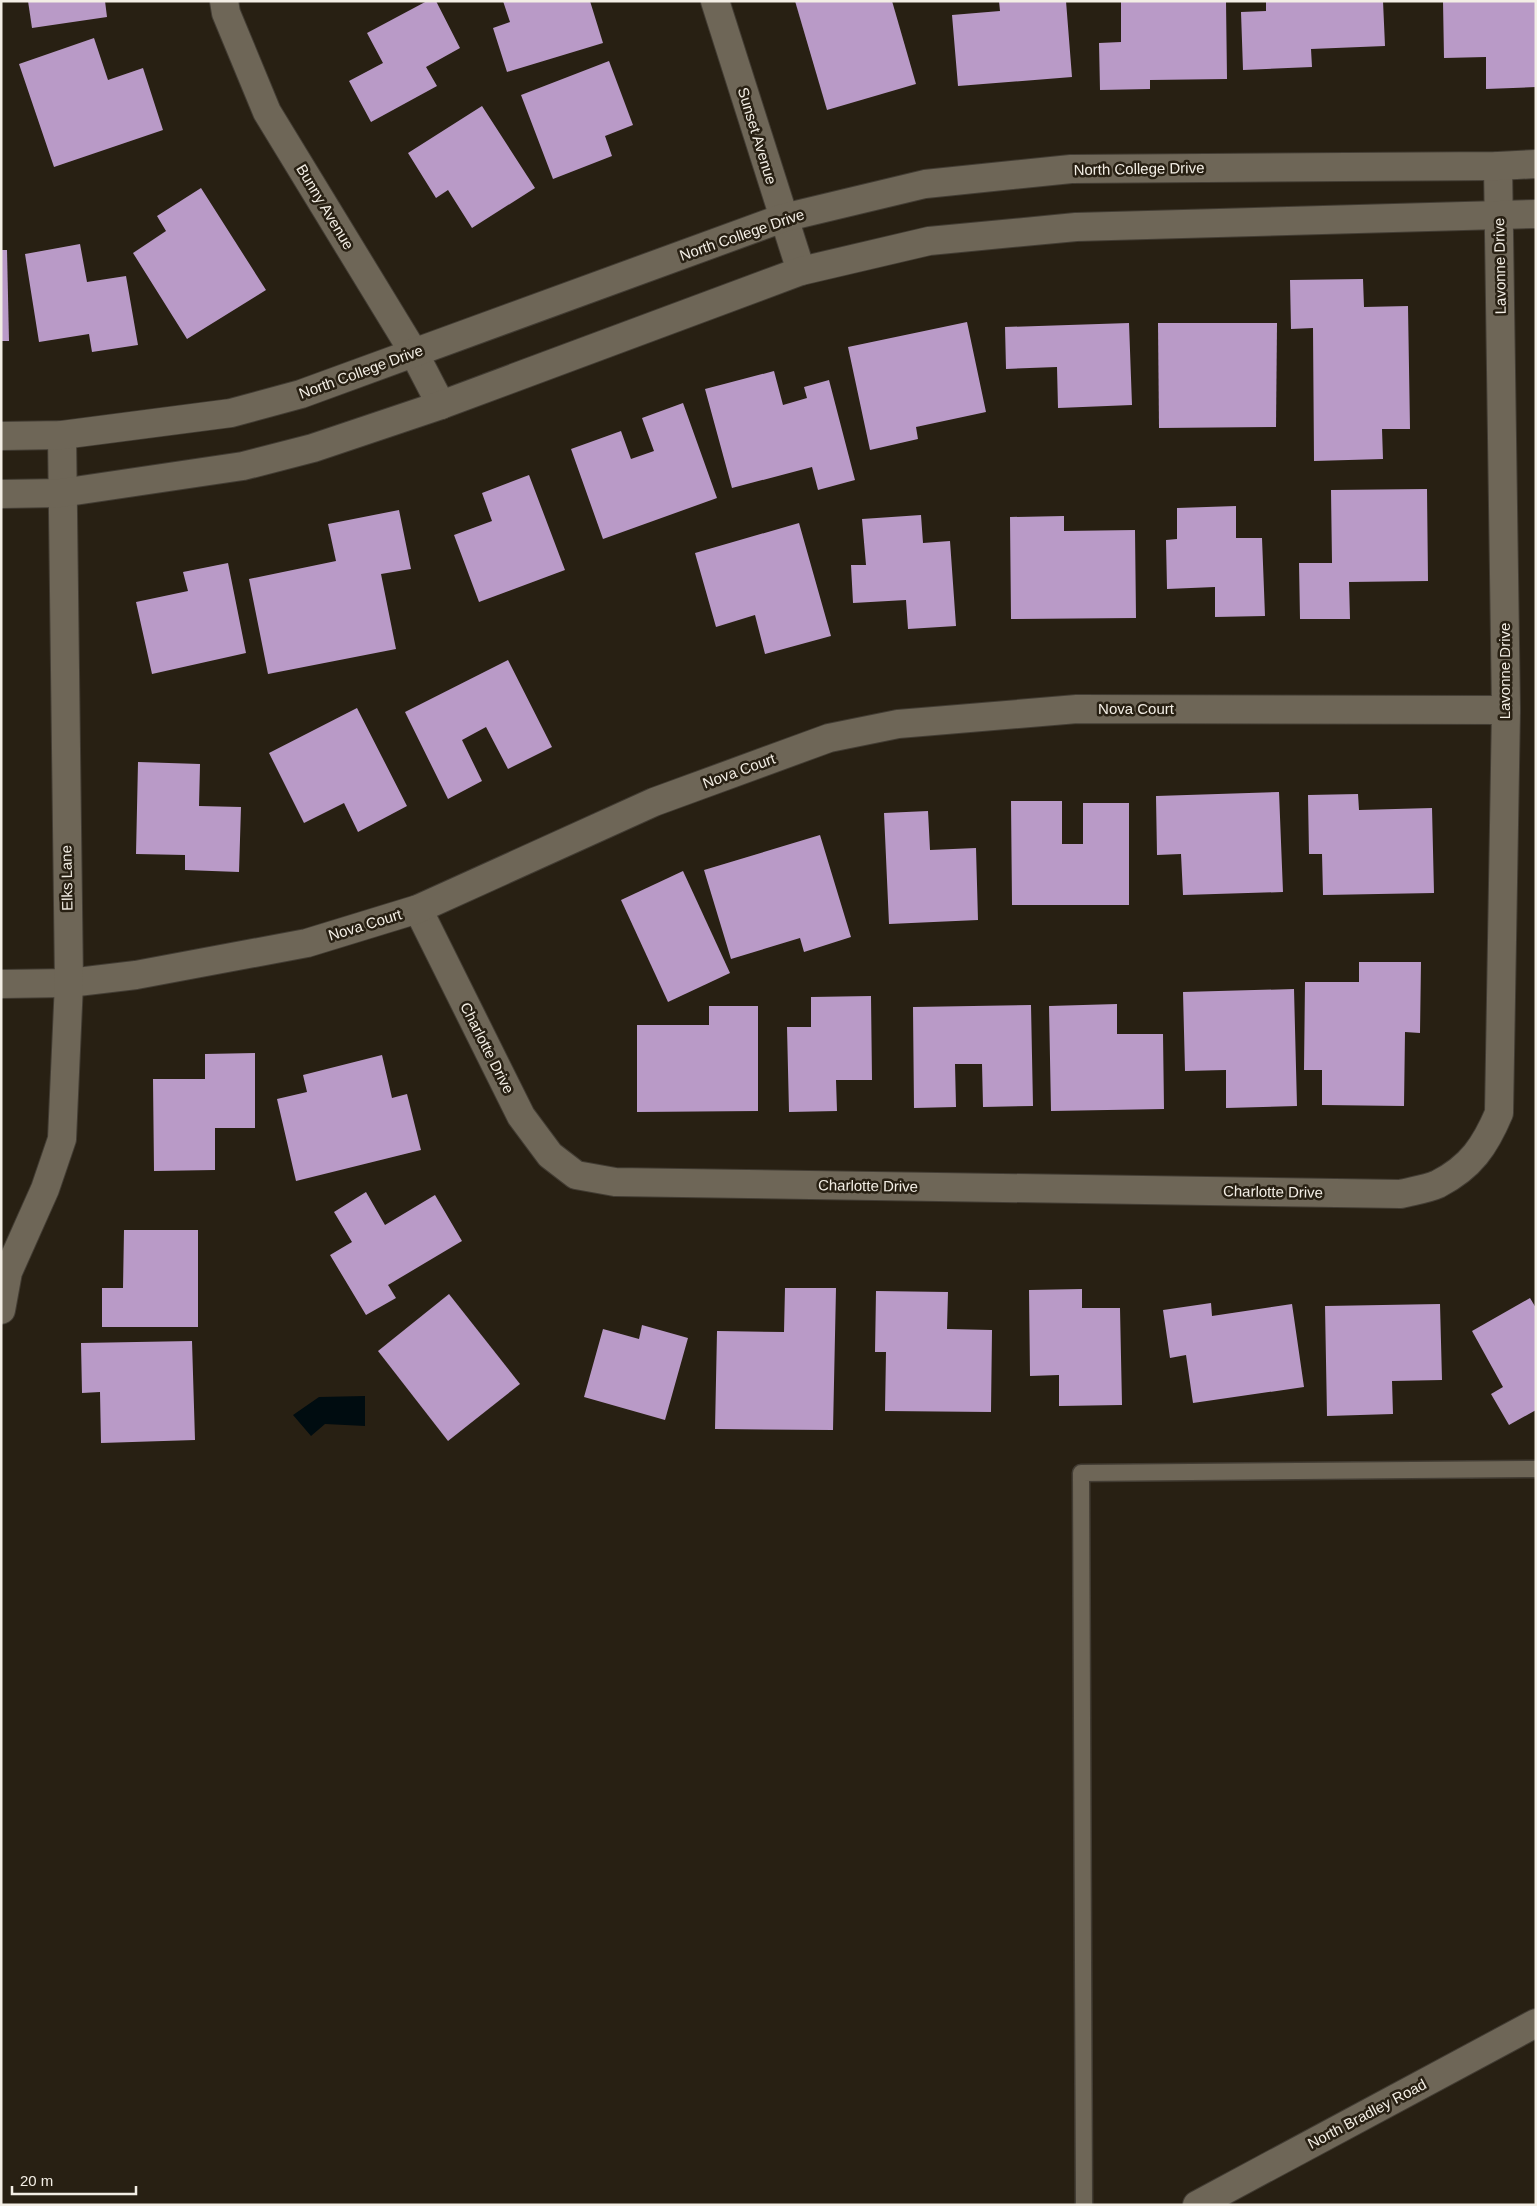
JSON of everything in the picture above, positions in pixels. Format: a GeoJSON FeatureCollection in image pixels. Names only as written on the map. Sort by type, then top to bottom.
{"type":"FeatureCollection","features":[{"type":"Feature","properties":{"kind":"street","name":"Bunny Avenue"},"geometry":{"type":"LineString","coordinates":[[224,1],[226,13],[267,112],[414,353],[442,405]]}},
{"type":"Feature","properties":{"kind":"street","name":"Sunset Avenue"},"geometry":{"type":"LineString","coordinates":[[715,1],[801,271]]}},
{"type":"Feature","properties":{"kind":"street","name":"North College Drive"},"geometry":{"type":"LineString","coordinates":[[1,436],[62,435],[231,413],[301,394],[783,218],[925,184],[1071,169],[1498,166],[1536,164]]}},
{"type":"Feature","properties":{"kind":"street","name":"Lavonne Drive"},"geometry":{"type":"LineString","coordinates":[[1466,1165],[1486,1142],[1500,1113],[1506,710],[1498,166]]}},
{"type":"Feature","properties":{"kind":"street"},"geometry":{"type":"LineString","coordinates":[[1,494],[62,493],[243,466],[313,448],[442,405],[801,271],[930,241],[1076,227],[1536,214]]}},
{"type":"Feature","properties":{"kind":"street","name":"Elks Lane"},"geometry":{"type":"LineString","coordinates":[[1,1310],[8,1272],[45,1189],[62,1140],[69,983],[62,435]]}},
{"type":"Feature","properties":{"kind":"street","name":"Nova Court"},"geometry":{"type":"LineString","coordinates":[[1,984],[69,983],[136,975],[307,943],[418,909],[654,802],[829,738],[898,724],[1076,709],[1506,710]]}},
{"type":"Feature","properties":{"kind":"street","name":"Charlotte Drive"},"geometry":{"type":"LineString","coordinates":[[418,909],[521,1116],[550,1155],[576,1175],[615,1182],[1400,1194],[1437,1184],[1466,1165]]}},
{"type":"Feature","properties":{"kind":"street","name":"North Bradley Road"},"geometry":{"type":"LineString","coordinates":[[1197,2205],[1536,2023]]}},
{"type":"Feature","properties":{"kind":"lane"},"geometry":{"type":"LineString","coordinates":[[1084,2205],[1081,1473],[1536,1470]]}},
{"type":"Feature","properties":{"kind":"shaded area"},"geometry":{"type":"Polygon","coordinates":[[[365,1396],[365,1426],[325,1424],[311,1436],[293,1415],[319,1397],[365,1396]]]}},
{"type":"Feature","properties":{"kind":"building"},"geometry":{"type":"Polygon","coordinates":[[[28,1],[105,1],[107,17],[32,28],[28,1]]]}},
{"type":"Feature","properties":{"kind":"building"},"geometry":{"type":"Polygon","coordinates":[[[427,1],[436,1],[460,48],[426,67],[437,86],[371,122],[349,81],[383,63],[367,33],[427,1]]]}},
{"type":"Feature","properties":{"kind":"building"},"geometry":{"type":"Polygon","coordinates":[[[503,1],[590,1],[603,43],[507,72],[493,28],[510,22],[503,1]]]}},
{"type":"Feature","properties":{"kind":"building"},"geometry":{"type":"Polygon","coordinates":[[[795,1],[892,1],[916,84],[827,110],[795,1]]]}},
{"type":"Feature","properties":{"kind":"building"},"geometry":{"type":"Polygon","coordinates":[[[999,1],[1066,1],[1072,77],[958,86],[952,15],[1000,11],[999,1]]]}},
{"type":"Feature","properties":{"kind":"building"},"geometry":{"type":"Polygon","coordinates":[[[1121,1],[1226,1],[1227,79],[1150,80],[1150,89],[1100,90],[1099,43],[1121,42],[1121,1]]]}},
{"type":"Feature","properties":{"kind":"building"},"geometry":{"type":"Polygon","coordinates":[[[1266,1],[1383,1],[1385,46],[1311,49],[1312,67],[1243,70],[1241,12],[1266,11],[1266,1]]]}},
{"type":"Feature","properties":{"kind":"building"},"geometry":{"type":"Polygon","coordinates":[[[1443,1],[1536,1],[1536,87],[1486,89],[1486,57],[1444,58],[1443,1]]]}},
{"type":"Feature","properties":{"kind":"building"},"geometry":{"type":"Polygon","coordinates":[[[94,38],[108,80],[143,68],[163,130],[54,167],[19,64],[94,38]]]}},
{"type":"Feature","properties":{"kind":"building"},"geometry":{"type":"Polygon","coordinates":[[[609,61],[633,125],[605,136],[612,156],[553,179],[521,95],[609,61]]]}},
{"type":"Feature","properties":{"kind":"building"},"geometry":{"type":"Polygon","coordinates":[[[482,106],[535,188],[472,228],[448,190],[436,198],[408,153],[482,106]]]}},
{"type":"Feature","properties":{"kind":"building"},"geometry":{"type":"Polygon","coordinates":[[[201,188],[266,290],[187,339],[133,253],[166,231],[157,216],[201,188]]]}},
{"type":"Feature","properties":{"kind":"building"},"geometry":{"type":"Polygon","coordinates":[[[80,244],[87,282],[126,276],[138,345],[92,352],[89,334],[39,342],[25,254],[80,244]]]}},
{"type":"Feature","properties":{"kind":"building"},"geometry":{"type":"Polygon","coordinates":[[[1,250],[7,250],[9,341],[1,341],[1,250]]]}},
{"type":"Feature","properties":{"kind":"building"},"geometry":{"type":"Polygon","coordinates":[[[1363,279],[1364,307],[1408,306],[1410,429],[1382,429],[1383,459],[1314,461],[1313,328],[1291,329],[1290,280],[1363,279]]]}},
{"type":"Feature","properties":{"kind":"building"},"geometry":{"type":"Polygon","coordinates":[[[967,322],[986,412],[916,427],[918,439],[870,450],[848,347],[967,322]]]}},
{"type":"Feature","properties":{"kind":"building"},"geometry":{"type":"Polygon","coordinates":[[[1129,323],[1132,405],[1058,408],[1057,367],[1006,369],[1005,327],[1129,323]]]}},
{"type":"Feature","properties":{"kind":"building"},"geometry":{"type":"Polygon","coordinates":[[[1158,323],[1277,323],[1276,427],[1159,428],[1158,323]]]}},
{"type":"Feature","properties":{"kind":"building"},"geometry":{"type":"Polygon","coordinates":[[[774,371],[783,405],[807,398],[804,387],[829,380],[855,480],[818,490],[812,467],[732,488],[705,389],[774,371]]]}},
{"type":"Feature","properties":{"kind":"building"},"geometry":{"type":"Polygon","coordinates":[[[683,403],[717,498],[603,539],[571,449],[621,431],[631,459],[654,451],[642,418],[683,403]]]}},
{"type":"Feature","properties":{"kind":"building"},"geometry":{"type":"Polygon","coordinates":[[[529,475],[565,570],[479,602],[454,535],[492,521],[482,493],[529,475]]]}},
{"type":"Feature","properties":{"kind":"building"},"geometry":{"type":"Polygon","coordinates":[[[1427,489],[1428,581],[1349,582],[1350,619],[1300,619],[1299,563],[1332,563],[1331,490],[1427,489]]]}},
{"type":"Feature","properties":{"kind":"building"},"geometry":{"type":"Polygon","coordinates":[[[1236,506],[1236,538],[1262,538],[1265,616],[1215,617],[1215,587],[1167,589],[1166,540],[1177,539],[1177,508],[1236,506]]]}},
{"type":"Feature","properties":{"kind":"building"},"geometry":{"type":"Polygon","coordinates":[[[399,510],[411,569],[381,574],[396,649],[268,674],[249,579],[336,561],[328,524],[399,510]]]}},
{"type":"Feature","properties":{"kind":"building"},"geometry":{"type":"Polygon","coordinates":[[[921,515],[923,543],[950,541],[956,626],[908,629],[906,600],[853,603],[851,565],[866,565],[862,519],[921,515]]]}},
{"type":"Feature","properties":{"kind":"building"},"geometry":{"type":"Polygon","coordinates":[[[1064,516],[1064,531],[1135,530],[1136,618],[1011,619],[1010,517],[1064,516]]]}},
{"type":"Feature","properties":{"kind":"building"},"geometry":{"type":"Polygon","coordinates":[[[799,523],[831,636],[765,654],[755,615],[716,627],[695,553],[799,523]]]}},
{"type":"Feature","properties":{"kind":"building"},"geometry":{"type":"Polygon","coordinates":[[[228,563],[246,653],[152,674],[136,602],[188,591],[183,572],[228,563]]]}},
{"type":"Feature","properties":{"kind":"building"},"geometry":{"type":"Polygon","coordinates":[[[508,660],[552,747],[508,769],[486,727],[462,740],[482,781],[448,799],[405,712],[508,660]]]}},
{"type":"Feature","properties":{"kind":"building"},"geometry":{"type":"Polygon","coordinates":[[[357,708],[407,806],[358,832],[344,803],[304,823],[269,753],[357,708]]]}},
{"type":"Feature","properties":{"kind":"building"},"geometry":{"type":"Polygon","coordinates":[[[138,762],[200,764],[199,806],[241,807],[239,872],[185,870],[185,855],[136,854],[138,762]]]}},
{"type":"Feature","properties":{"kind":"building"},"geometry":{"type":"Polygon","coordinates":[[[1279,792],[1283,892],[1183,895],[1181,854],[1157,855],[1156,796],[1279,792]]]}},
{"type":"Feature","properties":{"kind":"building"},"geometry":{"type":"Polygon","coordinates":[[[1358,794],[1359,810],[1432,808],[1434,893],[1323,895],[1322,854],[1309,854],[1308,795],[1358,794]]]}},
{"type":"Feature","properties":{"kind":"building"},"geometry":{"type":"Polygon","coordinates":[[[1011,801],[1062,801],[1062,844],[1083,844],[1083,803],[1129,803],[1129,905],[1012,905],[1011,801]]]}},
{"type":"Feature","properties":{"kind":"building"},"geometry":{"type":"Polygon","coordinates":[[[928,811],[930,850],[976,848],[978,920],[889,924],[884,813],[928,811]]]}},
{"type":"Feature","properties":{"kind":"building"},"geometry":{"type":"Polygon","coordinates":[[[820,835],[851,937],[804,952],[800,938],[731,959],[704,870],[820,835]]]}},
{"type":"Feature","properties":{"kind":"building"},"geometry":{"type":"Polygon","coordinates":[[[683,871],[730,973],[668,1002],[621,900],[683,871]]]}},
{"type":"Feature","properties":{"kind":"building"},"geometry":{"type":"Polygon","coordinates":[[[1359,962],[1421,962],[1420,1033],[1405,1032],[1404,1106],[1322,1105],[1322,1070],[1304,1070],[1305,982],[1359,982],[1359,962]]]}},
{"type":"Feature","properties":{"kind":"building"},"geometry":{"type":"Polygon","coordinates":[[[1294,989],[1297,1106],[1226,1108],[1226,1070],[1185,1071],[1183,992],[1294,989]]]}},
{"type":"Feature","properties":{"kind":"building"},"geometry":{"type":"Polygon","coordinates":[[[871,996],[872,1080],[836,1080],[837,1111],[789,1112],[787,1027],[811,1027],[811,997],[871,996]]]}},
{"type":"Feature","properties":{"kind":"building"},"geometry":{"type":"Polygon","coordinates":[[[1117,1004],[1117,1034],[1163,1034],[1164,1109],[1051,1111],[1049,1006],[1117,1004]]]}},
{"type":"Feature","properties":{"kind":"building"},"geometry":{"type":"Polygon","coordinates":[[[1031,1005],[1033,1106],[983,1107],[982,1064],[955,1064],[956,1107],[914,1108],[913,1007],[1031,1005]]]}},
{"type":"Feature","properties":{"kind":"building"},"geometry":{"type":"Polygon","coordinates":[[[709,1006],[758,1006],[758,1111],[637,1112],[637,1025],[709,1025],[709,1006]]]}},
{"type":"Feature","properties":{"kind":"building"},"geometry":{"type":"Polygon","coordinates":[[[255,1053],[255,1128],[215,1128],[215,1170],[154,1171],[153,1079],[205,1079],[205,1054],[255,1053]]]}},
{"type":"Feature","properties":{"kind":"building"},"geometry":{"type":"Polygon","coordinates":[[[382,1055],[392,1098],[407,1094],[421,1150],[296,1181],[277,1099],[307,1092],[303,1075],[382,1055]]]}},
{"type":"Feature","properties":{"kind":"building"},"geometry":{"type":"Polygon","coordinates":[[[366,1192],[385,1225],[435,1195],[462,1241],[388,1285],[396,1298],[366,1315],[330,1255],[352,1242],[334,1212],[366,1192]]]}},
{"type":"Feature","properties":{"kind":"building"},"geometry":{"type":"Polygon","coordinates":[[[124,1230],[198,1230],[198,1327],[102,1327],[102,1288],[123,1288],[124,1230]]]}},
{"type":"Feature","properties":{"kind":"building"},"geometry":{"type":"Polygon","coordinates":[[[785,1288],[836,1288],[833,1430],[715,1429],[717,1331],[784,1332],[785,1288]]]}},
{"type":"Feature","properties":{"kind":"building"},"geometry":{"type":"Polygon","coordinates":[[[1082,1289],[1082,1308],[1120,1308],[1122,1405],[1059,1406],[1059,1375],[1030,1376],[1029,1290],[1082,1289]]]}},
{"type":"Feature","properties":{"kind":"building"},"geometry":{"type":"Polygon","coordinates":[[[876,1291],[948,1292],[947,1329],[992,1330],[991,1412],[885,1411],[886,1352],[875,1352],[876,1291]]]}},
{"type":"Feature","properties":{"kind":"building"},"geometry":{"type":"Polygon","coordinates":[[[449,1294],[520,1384],[448,1441],[378,1351],[449,1294]]]}},
{"type":"Feature","properties":{"kind":"building"},"geometry":{"type":"Polygon","coordinates":[[[1530,1298],[1536,1308],[1536,1410],[1509,1425],[1491,1394],[1503,1387],[1472,1331],[1530,1298]]]}},
{"type":"Feature","properties":{"kind":"building"},"geometry":{"type":"Polygon","coordinates":[[[1211,1303],[1212,1316],[1292,1304],[1304,1387],[1193,1403],[1186,1355],[1170,1358],[1163,1310],[1211,1303]]]}},
{"type":"Feature","properties":{"kind":"building"},"geometry":{"type":"Polygon","coordinates":[[[1440,1304],[1442,1380],[1392,1381],[1393,1414],[1327,1416],[1325,1306],[1440,1304]]]}},
{"type":"Feature","properties":{"kind":"building"},"geometry":{"type":"Polygon","coordinates":[[[642,1325],[688,1338],[665,1420],[584,1397],[603,1329],[639,1339],[642,1325]]]}},
{"type":"Feature","properties":{"kind":"building"},"geometry":{"type":"Polygon","coordinates":[[[192,1341],[195,1440],[101,1443],[100,1392],[82,1393],[81,1343],[192,1341]]]}}]}
